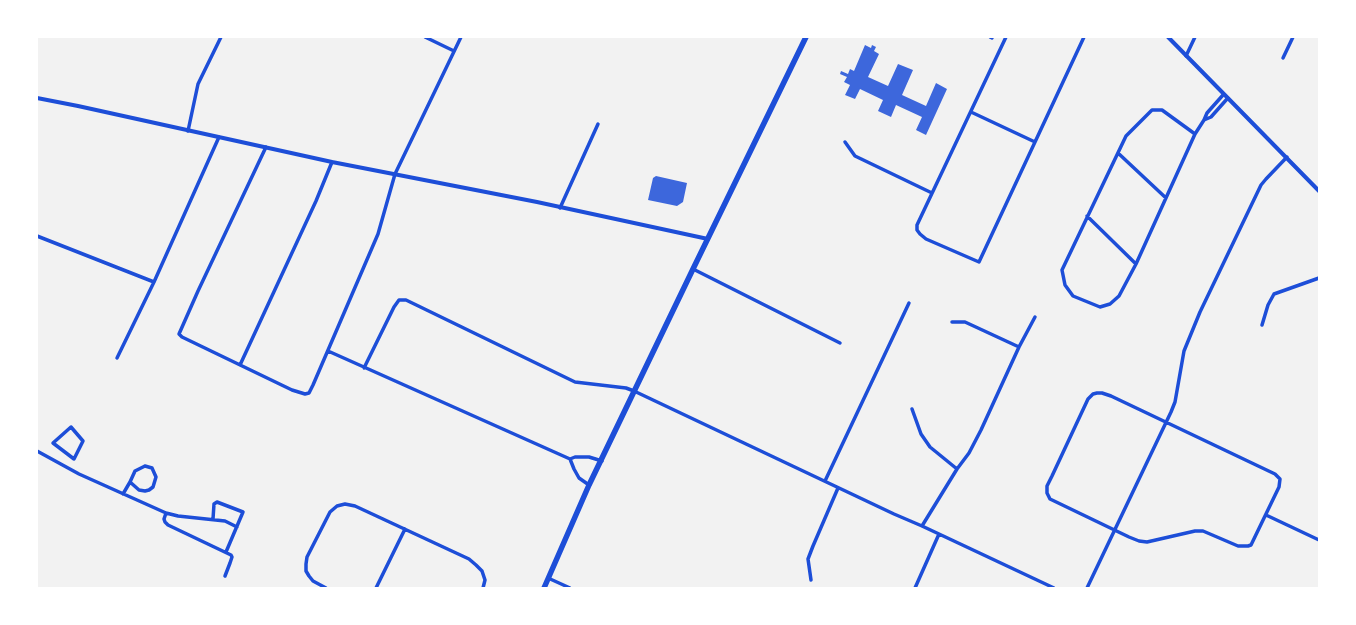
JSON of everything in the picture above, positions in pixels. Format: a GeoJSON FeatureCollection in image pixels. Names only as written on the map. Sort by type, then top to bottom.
{"type":"FeatureCollection","features":[{"type":"Feature","properties":{"kind":"highway"},"geometry":{"type":"LineString","coordinates":[[544,588],[589,485],[602,461],[634,391],[806,37]]}},
{"type":"Feature","properties":{"kind":"street"},"geometry":{"type":"LineString","coordinates":[[188,131],[198,84],[220,37]]}},
{"type":"Feature","properties":{"kind":"street"},"geometry":{"type":"LineString","coordinates":[[425,37],[454,51]]}},
{"type":"Feature","properties":{"kind":"street"},"geometry":{"type":"LineString","coordinates":[[266,147],[188,311],[179,334],[182,337],[240,365],[305,394],[309,393],[378,234],[394,174],[461,37]]}},
{"type":"Feature","properties":{"kind":"street"},"geometry":{"type":"LineString","coordinates":[[1006,37],[920,218],[917,230],[926,238],[979,262],[1084,37]]}},
{"type":"Feature","properties":{"kind":"street"},"geometry":{"type":"LineString","coordinates":[[1168,37],[1223,95],[1287,157],[1319,191]]}},
{"type":"Feature","properties":{"kind":"street"},"geometry":{"type":"LineString","coordinates":[[1186,56],[1195,37]]}},
{"type":"Feature","properties":{"kind":"street"},"geometry":{"type":"LineString","coordinates":[[1283,58],[1293,37]]}},
{"type":"Feature","properties":{"kind":"street"},"geometry":{"type":"LineString","coordinates":[[1195,134],[1162,110],[1152,110],[1126,136],[1062,270],[1064,286],[1072,296],[1100,307],[1110,304],[1119,296],[1136,264],[1195,134],[1207,113],[1223,95]]}},
{"type":"Feature","properties":{"kind":"street"},"geometry":{"type":"LineString","coordinates":[[37,98],[332,162],[537,202],[708,239]]}},
{"type":"Feature","properties":{"kind":"street"},"geometry":{"type":"LineString","coordinates":[[1204,120],[1211,117],[1228,99]]}},
{"type":"Feature","properties":{"kind":"street"},"geometry":{"type":"LineString","coordinates":[[970,112],[1035,142]]}},
{"type":"Feature","properties":{"kind":"street"},"geometry":{"type":"LineString","coordinates":[[560,208],[598,124]]}},
{"type":"Feature","properties":{"kind":"street"},"geometry":{"type":"LineString","coordinates":[[117,358],[154,282],[219,137]]}},
{"type":"Feature","properties":{"kind":"street"},"geometry":{"type":"LineString","coordinates":[[845,142],[855,156],[932,193]]}},
{"type":"Feature","properties":{"kind":"street"},"geometry":{"type":"LineString","coordinates":[[1118,153],[1166,198]]}},
{"type":"Feature","properties":{"kind":"street"},"geometry":{"type":"LineString","coordinates":[[1087,588],[1166,422],[1174,402],[1184,352],[1200,312],[1261,186],[1287,157]]}},
{"type":"Feature","properties":{"kind":"street"},"geometry":{"type":"LineString","coordinates":[[240,365],[316,201],[332,162]]}},
{"type":"Feature","properties":{"kind":"street"},"geometry":{"type":"LineString","coordinates":[[1087,216],[1136,264]]}},
{"type":"Feature","properties":{"kind":"street"},"geometry":{"type":"LineString","coordinates":[[37,236],[154,282]]}},
{"type":"Feature","properties":{"kind":"street"},"geometry":{"type":"LineString","coordinates":[[693,269],[840,343]]}},
{"type":"Feature","properties":{"kind":"street"},"geometry":{"type":"LineString","coordinates":[[1262,325],[1268,305],[1274,294],[1319,278]]}},
{"type":"Feature","properties":{"kind":"street"},"geometry":{"type":"LineString","coordinates":[[364,368],[394,308],[399,300],[403,299],[575,382],[626,388],[634,391],[1054,588]]}},
{"type":"Feature","properties":{"kind":"street"},"geometry":{"type":"LineString","coordinates":[[825,481],[909,302]]}},
{"type":"Feature","properties":{"kind":"street"},"geometry":{"type":"LineString","coordinates":[[922,526],[957,469],[969,453],[1019,346],[1035,317]]}},
{"type":"Feature","properties":{"kind":"street"},"geometry":{"type":"LineString","coordinates":[[952,322],[965,322],[1019,346]]}},
{"type":"Feature","properties":{"kind":"street"},"geometry":{"type":"LineString","coordinates":[[328,351],[570,459],[575,457],[589,457],[602,461]]}},
{"type":"Feature","properties":{"kind":"street"},"geometry":{"type":"LineString","coordinates":[[1102,393],[1166,422],[1275,474],[1280,480],[1279,487],[1253,543],[1248,546],[1238,546],[1203,531],[1195,531],[1147,542],[1129,537],[1050,499],[1047,493],[1047,486],[1088,399],[1093,394],[1102,393]]}},
{"type":"Feature","properties":{"kind":"street"},"geometry":{"type":"LineString","coordinates":[[912,409],[921,434],[930,447],[957,469]]}},
{"type":"Feature","properties":{"kind":"street"},"geometry":{"type":"LineString","coordinates":[[69,468],[74,459],[83,441],[71,427],[53,443],[74,459]]}},
{"type":"Feature","properties":{"kind":"street"},"geometry":{"type":"LineString","coordinates":[[37,451],[69,468],[166,514],[225,520],[237,528]]}},
{"type":"Feature","properties":{"kind":"street"},"geometry":{"type":"LineString","coordinates":[[570,459],[579,478],[589,485]]}},
{"type":"Feature","properties":{"kind":"street"},"geometry":{"type":"LineString","coordinates":[[123,494],[136,470],[145,466],[152,468],[155,474],[155,483],[149,490],[139,490],[130,482]]}},
{"type":"Feature","properties":{"kind":"street"},"geometry":{"type":"LineString","coordinates":[[811,580],[808,559],[838,488]]}},
{"type":"Feature","properties":{"kind":"street"},"geometry":{"type":"LineString","coordinates":[[213,519],[214,504],[217,502],[243,512],[226,552]]}},
{"type":"Feature","properties":{"kind":"street"},"geometry":{"type":"LineString","coordinates":[[326,588],[313,581],[308,576],[306,571],[307,557],[330,512],[337,506],[346,504],[355,506],[468,559],[476,564],[482,571],[485,580],[483,588]]}},
{"type":"Feature","properties":{"kind":"street"},"geometry":{"type":"LineString","coordinates":[[166,514],[164,519],[168,525],[226,552],[232,557],[225,576]]}},
{"type":"Feature","properties":{"kind":"street"},"geometry":{"type":"LineString","coordinates":[[1266,515],[1319,540]]}},
{"type":"Feature","properties":{"kind":"street"},"geometry":{"type":"LineString","coordinates":[[376,588],[405,529]]}},
{"type":"Feature","properties":{"kind":"street"},"geometry":{"type":"LineString","coordinates":[[915,588],[939,534]]}},
{"type":"Feature","properties":{"kind":"street"},"geometry":{"type":"LineString","coordinates":[[548,578],[570,588]]}},
{"type":"Feature","properties":{"kind":"building"},"geometry":{"type":"Polygon","coordinates":[[[865,45],[871,48],[872,45],[876,47],[874,51],[879,54],[868,77],[888,86],[898,64],[913,70],[902,95],[926,106],[936,83],[947,89],[926,135],[916,130],[922,117],[896,105],[891,117],[878,111],[883,100],[860,89],[855,99],[845,95],[850,85],[844,82],[847,77],[840,74],[841,71],[848,74],[850,69],[854,71],[865,45]]]}},
{"type":"Feature","properties":{"kind":"building"},"geometry":{"type":"Polygon","coordinates":[[[656,176],[687,183],[683,202],[677,206],[648,200],[653,178],[656,176]]]}}]}
